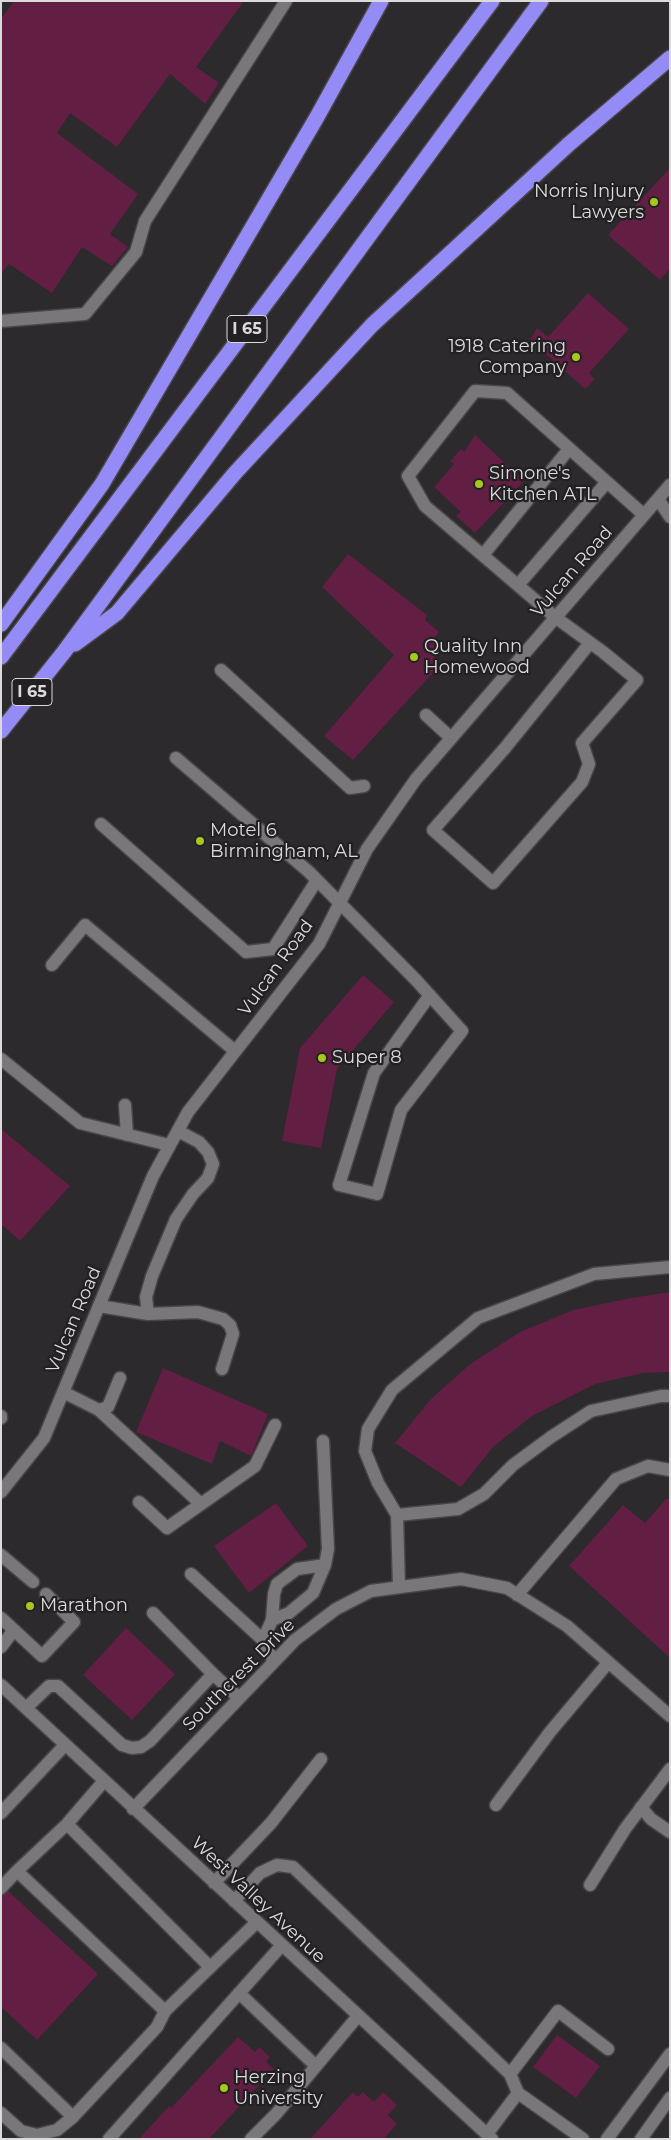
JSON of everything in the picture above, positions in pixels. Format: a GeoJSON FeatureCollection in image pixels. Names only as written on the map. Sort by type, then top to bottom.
{"type":"FeatureCollection","features":[{"type":"Feature","properties":{"kind":"highway"},"geometry":{"type":"LineString","coordinates":[[1,624],[102,484],[317,117],[381,1]]}},
{"type":"Feature","properties":{"kind":"highway","name":"I 65"},"geometry":{"type":"LineString","coordinates":[[1,657],[492,1]]}},
{"type":"Feature","properties":{"kind":"highway","name":"I 65"},"geometry":{"type":"LineString","coordinates":[[1,731],[64,652],[541,1]]}},
{"type":"Feature","properties":{"kind":"highway"},"geometry":{"type":"LineString","coordinates":[[64,652],[117,613],[235,473],[372,325],[569,144],[670,58]]}},
{"type":"Feature","properties":{"kind":"street"},"geometry":{"type":"LineString","coordinates":[[1,321],[85,314],[136,252],[145,221],[286,1]]}},
{"type":"Feature","properties":{"kind":"street"},"geometry":{"type":"LineString","coordinates":[[590,643],[505,748],[433,830],[493,884],[582,782],[589,764],[582,744],[637,680],[590,643],[555,617],[425,506],[408,476],[475,391],[507,394],[644,515]]}},
{"type":"Feature","properties":{"kind":"street"},"geometry":{"type":"LineString","coordinates":[[483,555],[569,449]]}},
{"type":"Feature","properties":{"kind":"street"},"geometry":{"type":"LineString","coordinates":[[518,585],[607,482]]}},
{"type":"Feature","properties":{"kind":"street","name":"Vulcan Road"},"geometry":{"type":"LineString","coordinates":[[3,1487],[44,1438],[153,1176],[188,1112],[319,944],[367,849],[416,779],[670,485]]}},
{"type":"Feature","properties":{"kind":"street"},"geometry":{"type":"LineString","coordinates":[[658,499],[670,517]]}},
{"type":"Feature","properties":{"kind":"street"},"geometry":{"type":"LineString","coordinates":[[221,670],[350,788],[364,786]]}},
{"type":"Feature","properties":{"kind":"street"},"geometry":{"type":"LineString","coordinates":[[426,715],[451,738]]}},
{"type":"Feature","properties":{"kind":"street"},"geometry":{"type":"LineString","coordinates":[[176,758],[317,880],[430,996],[462,1031],[401,1110],[377,1194],[339,1185],[374,1073],[430,996]]}},
{"type":"Feature","properties":{"kind":"street"},"geometry":{"type":"LineString","coordinates":[[101,824],[246,952],[273,949],[317,880]]}},
{"type":"Feature","properties":{"kind":"street"},"geometry":{"type":"LineString","coordinates":[[52,965],[85,925],[235,1051]]}},
{"type":"Feature","properties":{"kind":"street"},"geometry":{"type":"LineString","coordinates":[[1,1059],[80,1123],[170,1145]]}},
{"type":"Feature","properties":{"kind":"street"},"geometry":{"type":"LineString","coordinates":[[125,1105],[127,1135]]}},
{"type":"Feature","properties":{"kind":"street"},"geometry":{"type":"LineString","coordinates":[[148,1314],[146,1297],[148,1290],[176,1219],[193,1194],[208,1178],[213,1164],[208,1152],[199,1142],[178,1131]]}},
{"type":"Feature","properties":{"kind":"street"},"geometry":{"type":"LineString","coordinates":[[399,1588],[397,1515],[378,1483],[365,1451],[368,1429],[392,1390],[478,1318],[594,1274],[670,1267]]}},
{"type":"Feature","properties":{"kind":"street"},"geometry":{"type":"LineString","coordinates":[[99,1306],[148,1314],[198,1312],[224,1319],[230,1325],[233,1334],[222,1368]]}},
{"type":"Feature","properties":{"kind":"street"},"geometry":{"type":"LineString","coordinates":[[99,1410],[108,1407],[120,1378]]}},
{"type":"Feature","properties":{"kind":"street"},"geometry":{"type":"LineString","coordinates":[[63,1392],[99,1410],[201,1504]]}},
{"type":"Feature","properties":{"kind":"street"},"geometry":{"type":"LineString","coordinates":[[397,1515],[458,1509],[484,1494],[513,1465],[551,1437],[592,1411],[661,1396],[670,1396]]}},
{"type":"Feature","properties":{"kind":"street"},"geometry":{"type":"LineString","coordinates":[[139,1502],[167,1528],[255,1466],[276,1425]]}},
{"type":"Feature","properties":{"kind":"street"},"geometry":{"type":"LineString","coordinates":[[272,1620],[289,1613],[313,1593],[325,1565],[328,1549],[323,1441]]}},
{"type":"Feature","properties":{"kind":"street"},"geometry":{"type":"LineString","coordinates":[[518,1595],[616,1479],[648,1466],[670,1470]]}},
{"type":"Feature","properties":{"kind":"street"},"geometry":{"type":"LineString","coordinates":[[2,1556],[34,1582]]}},
{"type":"Feature","properties":{"kind":"street"},"geometry":{"type":"LineString","coordinates":[[263,1640],[272,1620],[274,1594],[278,1584],[298,1569],[325,1565]]}},
{"type":"Feature","properties":{"kind":"street"},"geometry":{"type":"LineString","coordinates":[[191,1574],[263,1640],[274,1662]]}},
{"type":"Feature","properties":{"kind":"street","name":"Southcrest Drive"},"geometry":{"type":"LineString","coordinates":[[133,1809],[295,1640],[336,1609],[371,1591],[460,1579],[507,1588],[566,1626],[670,1716]]}},
{"type":"Feature","properties":{"kind":"street"},"geometry":{"type":"LineString","coordinates":[[1,1618],[42,1656],[74,1622],[46,1594]]}},
{"type":"Feature","properties":{"kind":"street"},"geometry":{"type":"LineString","coordinates":[[153,1613],[239,1698]]}},
{"type":"Feature","properties":{"kind":"street"},"geometry":{"type":"LineString","coordinates":[[1,1647],[14,1630]]}},
{"type":"Feature","properties":{"kind":"street"},"geometry":{"type":"LineString","coordinates":[[496,1805],[550,1732],[608,1663]]}},
{"type":"Feature","properties":{"kind":"street"},"geometry":{"type":"LineString","coordinates":[[26,1708],[49,1686],[58,1686],[122,1745],[132,1748],[141,1747],[150,1741],[213,1674]]}},
{"type":"Feature","properties":{"kind":"street","name":"West Valley Avenue"},"geometry":{"type":"LineString","coordinates":[[1,1685],[489,2136]]}},
{"type":"Feature","properties":{"kind":"street"},"geometry":{"type":"LineString","coordinates":[[1,1813],[65,1745]]}},
{"type":"Feature","properties":{"kind":"street"},"geometry":{"type":"LineString","coordinates":[[214,1883],[271,1823],[322,1759]]}},
{"type":"Feature","properties":{"kind":"street"},"geometry":{"type":"LineString","coordinates":[[590,1886],[641,1807],[668,1773]]}},
{"type":"Feature","properties":{"kind":"street"},"geometry":{"type":"LineString","coordinates":[[1,1888],[67,1824],[104,1781]]}},
{"type":"Feature","properties":{"kind":"street"},"geometry":{"type":"LineString","coordinates":[[641,1807],[651,1819],[670,1832]]}},
{"type":"Feature","properties":{"kind":"street"},"geometry":{"type":"LineString","coordinates":[[67,1824],[210,1967]]}},
{"type":"Feature","properties":{"kind":"street"},"geometry":{"type":"LineString","coordinates":[[234,1901],[260,1873],[277,1865],[293,1867],[510,2074],[518,2093],[583,2139]]}},
{"type":"Feature","properties":{"kind":"street"},"geometry":{"type":"LineString","coordinates":[[17,1871],[165,2011]]}},
{"type":"Feature","properties":{"kind":"street"},"geometry":{"type":"LineString","coordinates":[[1,2113],[21,2131],[37,2135],[57,2130],[73,2117],[157,2027],[165,2011],[256,1922]]}},
{"type":"Feature","properties":{"kind":"street"},"geometry":{"type":"LineString","coordinates":[[109,2139],[282,1945]]}},
{"type":"Feature","properties":{"kind":"street"},"geometry":{"type":"LineString","coordinates":[[239,1993],[316,2066]]}},
{"type":"Feature","properties":{"kind":"street"},"geometry":{"type":"LineString","coordinates":[[510,2074],[558,2011],[608,2049]]}},
{"type":"Feature","properties":{"kind":"street"},"geometry":{"type":"LineString","coordinates":[[252,2139],[276,2114],[358,2016]]}},
{"type":"Feature","properties":{"kind":"street"},"geometry":{"type":"LineString","coordinates":[[1,2048],[73,2117]]}},
{"type":"Feature","properties":{"kind":"street"},"geometry":{"type":"LineString","coordinates":[[607,2139],[670,2054]]}},
{"type":"Feature","properties":{"kind":"street"},"geometry":{"type":"LineString","coordinates":[[489,2136],[518,2093]]}},
{"type":"Feature","properties":{"kind":"street"},"geometry":{"type":"LineString","coordinates":[[641,2139],[670,2098]]}},
{"type":"Feature","properties":{"kind":"building"},"geometry":{"type":"Polygon","coordinates":[[[14,1],[244,1],[196,67],[219,83],[205,104],[170,74],[117,147],[70,113],[57,133],[138,194],[110,234],[128,247],[112,266],[82,247],[52,293],[9,264],[1,274],[1,19],[14,1]]]}},
{"type":"Feature","properties":{"kind":"building","name":"Norris Injury Lawyers"},"geometry":{"type":"Polygon","coordinates":[[[670,168],[670,269],[660,280],[608,235],[670,168]]]}},
{"type":"Feature","properties":{"kind":"building","name":"1918 Catering Company"},"geometry":{"type":"Polygon","coordinates":[[[588,293],[629,329],[589,373],[595,379],[585,389],[530,340],[537,328],[548,337],[588,293]]]}},
{"type":"Feature","properties":{"kind":"building","name":"Simone's Kitchen ATL"},"geometry":{"type":"Polygon","coordinates":[[[475,435],[524,481],[475,533],[456,516],[461,512],[434,487],[454,464],[450,461],[461,449],[464,452],[475,435]]]}},
{"type":"Feature","properties":{"kind":"building","name":"Quality Inn Homewood"},"geometry":{"type":"Polygon","coordinates":[[[348,554],[427,615],[425,620],[439,632],[433,640],[443,652],[433,659],[442,663],[353,760],[324,736],[394,655],[322,587],[348,554]]]}},
{"type":"Feature","properties":{"kind":"building","name":"Super 8"},"geometry":{"type":"Polygon","coordinates":[[[363,975],[394,1002],[337,1069],[321,1148],[282,1141],[300,1048],[363,975]]]}},
{"type":"Feature","properties":{"kind":"building"},"geometry":{"type":"Polygon","coordinates":[[[1,1129],[70,1186],[20,1241],[1,1224],[1,1129]]]}},
{"type":"Feature","properties":{"kind":"building"},"geometry":{"type":"Polygon","coordinates":[[[670,1292],[670,1372],[643,1373],[595,1384],[532,1416],[493,1447],[461,1487],[395,1443],[431,1399],[469,1365],[520,1332],[573,1310],[670,1292]]]}},
{"type":"Feature","properties":{"kind":"building"},"geometry":{"type":"Polygon","coordinates":[[[163,1368],[268,1414],[251,1456],[220,1441],[212,1464],[136,1432],[163,1368]]]}},
{"type":"Feature","properties":{"kind":"building"},"geometry":{"type":"Polygon","coordinates":[[[666,1499],[670,1499],[670,1658],[569,1566],[623,1505],[645,1523],[666,1499]]]}},
{"type":"Feature","properties":{"kind":"building"},"geometry":{"type":"Polygon","coordinates":[[[276,1503],[308,1546],[249,1593],[214,1546],[276,1503]]]}},
{"type":"Feature","properties":{"kind":"building"},"geometry":{"type":"Polygon","coordinates":[[[126,1628],[175,1674],[132,1720],[83,1675],[126,1628]]]}},
{"type":"Feature","properties":{"kind":"building"},"geometry":{"type":"Polygon","coordinates":[[[6,1889],[98,1974],[37,2040],[1,2007],[1,1895],[6,1889]]]}},
{"type":"Feature","properties":{"kind":"building"},"geometry":{"type":"Polygon","coordinates":[[[557,2035],[600,2066],[576,2098],[533,2067],[557,2035]]]}},
{"type":"Feature","properties":{"kind":"building","name":"Herzing University"},"geometry":{"type":"Polygon","coordinates":[[[238,2037],[255,2052],[259,2047],[270,2057],[266,2062],[274,2069],[209,2139],[139,2139],[169,2106],[171,2108],[238,2037]]]}},
{"type":"Feature","properties":{"kind":"building"},"geometry":{"type":"Polygon","coordinates":[[[353,2092],[358,2097],[363,2092],[374,2102],[383,2092],[397,2105],[388,2115],[397,2124],[384,2139],[310,2139],[353,2092]]]}},
{"type":"Feature","properties":{"kind":"place","name":"Norris Injury Lawyers"},"geometry":{"type":"Point","coordinates":[654,202]}},
{"type":"Feature","properties":{"kind":"place","name":"1918 Catering Company"},"geometry":{"type":"Point","coordinates":[576,357]}},
{"type":"Feature","properties":{"kind":"place","name":"Simone's Kitchen ATL"},"geometry":{"type":"Point","coordinates":[479,484]}},
{"type":"Feature","properties":{"kind":"place","name":"Quality Inn Homewood"},"geometry":{"type":"Point","coordinates":[414,657]}},
{"type":"Feature","properties":{"kind":"place","name":"Motel 6 Birmingham, AL"},"geometry":{"type":"Point","coordinates":[200,841]}},
{"type":"Feature","properties":{"kind":"place","name":"Super 8"},"geometry":{"type":"Point","coordinates":[322,1058]}},
{"type":"Feature","properties":{"kind":"place","name":"Marathon"},"geometry":{"type":"Point","coordinates":[30,1606]}},
{"type":"Feature","properties":{"kind":"place","name":"Herzing University"},"geometry":{"type":"Point","coordinates":[224,2088]}}]}
